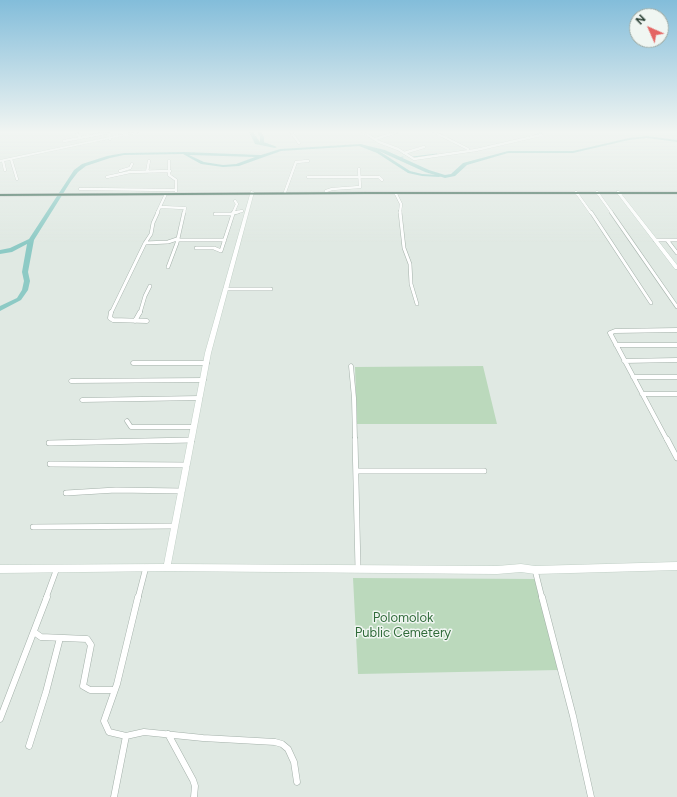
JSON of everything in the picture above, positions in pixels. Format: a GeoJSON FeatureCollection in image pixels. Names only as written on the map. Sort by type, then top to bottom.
{"type":"FeatureCollection","features":[{"type":"Feature","properties":{"kind":"highway"},"geometry":{"type":"LineString","coordinates":[[69,195],[176,191],[396,194],[619,192],[677,193]]}},
{"type":"Feature","properties":{"kind":"highway"},"geometry":{"type":"LineString","coordinates":[[0,194],[165,196],[326,191],[577,193]]}},
{"type":"Feature","properties":{"kind":"street"},"geometry":{"type":"LineString","coordinates":[[14,169],[17,179]]}},
{"type":"Feature","properties":{"kind":"street"},"geometry":{"type":"LineString","coordinates":[[117,174],[117,172],[126,169]]}},
{"type":"Feature","properties":{"kind":"street"},"geometry":{"type":"LineString","coordinates":[[286,192],[294,169]]}},
{"type":"Feature","properties":{"kind":"street"},"geometry":{"type":"LineString","coordinates":[[326,191],[332,189],[360,187],[359,169]]}},
{"type":"Feature","properties":{"kind":"street"},"geometry":{"type":"LineString","coordinates":[[80,189],[176,191],[176,180],[169,175],[170,171],[130,172],[107,176]]}},
{"type":"Feature","properties":{"kind":"street"},"geometry":{"type":"LineString","coordinates":[[308,178],[379,177],[382,180]]}},
{"type":"Feature","properties":{"kind":"street"},"geometry":{"type":"LineString","coordinates":[[619,192],[677,268]]}},
{"type":"Feature","properties":{"kind":"street"},"geometry":{"type":"LineString","coordinates":[[167,568],[207,363],[225,289],[252,193]]}},
{"type":"Feature","properties":{"kind":"street"},"geometry":{"type":"LineString","coordinates":[[577,193],[604,230],[651,303]]}},
{"type":"Feature","properties":{"kind":"street"},"geometry":{"type":"LineString","coordinates":[[597,193],[677,307]]}},
{"type":"Feature","properties":{"kind":"street"},"geometry":{"type":"LineString","coordinates":[[396,194],[401,204],[400,209],[404,248],[410,264],[411,284],[417,304]]}},
{"type":"Feature","properties":{"kind":"street"},"geometry":{"type":"LineString","coordinates":[[147,321],[113,320],[110,318],[110,315],[145,243],[151,234],[153,222],[165,196]]}},
{"type":"Feature","properties":{"kind":"street"},"geometry":{"type":"LineString","coordinates":[[196,248],[216,249],[221,252],[236,206],[235,200]]}},
{"type":"Feature","properties":{"kind":"street"},"geometry":{"type":"LineString","coordinates":[[160,207],[186,208],[177,240],[176,250],[168,267]]}},
{"type":"Feature","properties":{"kind":"street"},"geometry":{"type":"LineString","coordinates":[[215,214],[233,213],[242,210]]}},
{"type":"Feature","properties":{"kind":"street"},"geometry":{"type":"LineString","coordinates":[[145,243],[177,240],[225,240]]}},
{"type":"Feature","properties":{"kind":"street"},"geometry":{"type":"LineString","coordinates":[[655,240],[677,240]]}},
{"type":"Feature","properties":{"kind":"street"},"geometry":{"type":"LineString","coordinates":[[667,240],[677,253]]}},
{"type":"Feature","properties":{"kind":"street"},"geometry":{"type":"LineString","coordinates":[[135,321],[140,314],[145,296],[150,286]]}},
{"type":"Feature","properties":{"kind":"street"},"geometry":{"type":"LineString","coordinates":[[225,289],[271,289]]}},
{"type":"Feature","properties":{"kind":"street"},"geometry":{"type":"LineString","coordinates":[[677,330],[613,331],[610,335],[677,458]]}},
{"type":"Feature","properties":{"kind":"street"},"geometry":{"type":"LineString","coordinates":[[616,345],[677,345]]}},
{"type":"Feature","properties":{"kind":"street"},"geometry":{"type":"LineString","coordinates":[[624,361],[677,360]]}},
{"type":"Feature","properties":{"kind":"street"},"geometry":{"type":"LineString","coordinates":[[133,363],[207,363]]}},
{"type":"Feature","properties":{"kind":"street"},"geometry":{"type":"LineString","coordinates":[[350,366],[354,398],[358,569]]}},
{"type":"Feature","properties":{"kind":"street"},"geometry":{"type":"LineString","coordinates":[[633,377],[677,377]]}},
{"type":"Feature","properties":{"kind":"street"},"geometry":{"type":"LineString","coordinates":[[71,381],[204,380]]}},
{"type":"Feature","properties":{"kind":"street"},"geometry":{"type":"LineString","coordinates":[[642,394],[677,394]]}},
{"type":"Feature","properties":{"kind":"street"},"geometry":{"type":"LineString","coordinates":[[82,400],[200,398]]}},
{"type":"Feature","properties":{"kind":"street"},"geometry":{"type":"LineString","coordinates":[[127,420],[131,426],[135,427],[194,427]]}},
{"type":"Feature","properties":{"kind":"street"},"geometry":{"type":"LineString","coordinates":[[49,443],[192,440]]}},
{"type":"Feature","properties":{"kind":"street"},"geometry":{"type":"LineString","coordinates":[[671,448],[677,448]]}},
{"type":"Feature","properties":{"kind":"street"},"geometry":{"type":"LineString","coordinates":[[50,464],[187,465]]}},
{"type":"Feature","properties":{"kind":"street"},"geometry":{"type":"LineString","coordinates":[[356,470],[484,471]]}},
{"type":"Feature","properties":{"kind":"street"},"geometry":{"type":"LineString","coordinates":[[66,493],[116,490],[182,491]]}},
{"type":"Feature","properties":{"kind":"street"},"geometry":{"type":"LineString","coordinates":[[33,527],[175,526]]}},
{"type":"Feature","properties":{"kind":"street"},"geometry":{"type":"LineString","coordinates":[[0,569],[167,568],[497,570],[521,568],[535,570],[677,566]]}},
{"type":"Feature","properties":{"kind":"street"},"geometry":{"type":"LineString","coordinates":[[0,719],[34,632],[56,568]]}},
{"type":"Feature","properties":{"kind":"street"},"geometry":{"type":"LineString","coordinates":[[146,568],[114,690],[104,721],[109,732],[126,736],[144,732],[203,738],[275,742],[282,744],[288,749],[294,762],[297,782]]}},
{"type":"Feature","properties":{"kind":"street"},"geometry":{"type":"LineString","coordinates":[[535,570],[573,716],[591,797]]}},
{"type":"Feature","properties":{"kind":"street"},"geometry":{"type":"LineString","coordinates":[[34,632],[41,637],[87,639],[91,645],[83,686],[85,689],[90,690],[114,690]]}},
{"type":"Feature","properties":{"kind":"street"},"geometry":{"type":"LineString","coordinates":[[28,746],[46,692],[60,638]]}},
{"type":"Feature","properties":{"kind":"street"},"geometry":{"type":"LineString","coordinates":[[168,734],[193,780],[194,797]]}},
{"type":"Feature","properties":{"kind":"street"},"geometry":{"type":"LineString","coordinates":[[114,797],[126,736]]}},
{"type":"Feature","properties":{"kind":"green space"},"geometry":{"type":"Polygon","coordinates":[[[483,366],[497,424],[357,424],[355,367],[483,366]]]}},
{"type":"Feature","properties":{"kind":"green space","name":"Polomolok Public Cemetery"},"geometry":{"type":"Polygon","coordinates":[[[353,578],[537,579],[559,670],[358,674],[353,578]]]}},
{"type":"Feature","properties":{"kind":"waterway"},"geometry":{"type":"LineString","coordinates":[[31,240],[69,180],[78,169]]}},
{"type":"Feature","properties":{"kind":"waterway"},"geometry":{"type":"LineString","coordinates":[[405,169],[409,172],[422,175],[439,176]]}},
{"type":"Feature","properties":{"kind":"waterway"},"geometry":{"type":"LineString","coordinates":[[423,169],[445,177],[453,175],[459,169]]}},
{"type":"Feature","properties":{"kind":"waterway"},"geometry":{"type":"LineString","coordinates":[[0,252],[12,250],[31,240]]}},
{"type":"Feature","properties":{"kind":"waterway"},"geometry":{"type":"LineString","coordinates":[[0,309],[19,299],[25,290],[27,281],[25,272],[31,240]]}}]}
